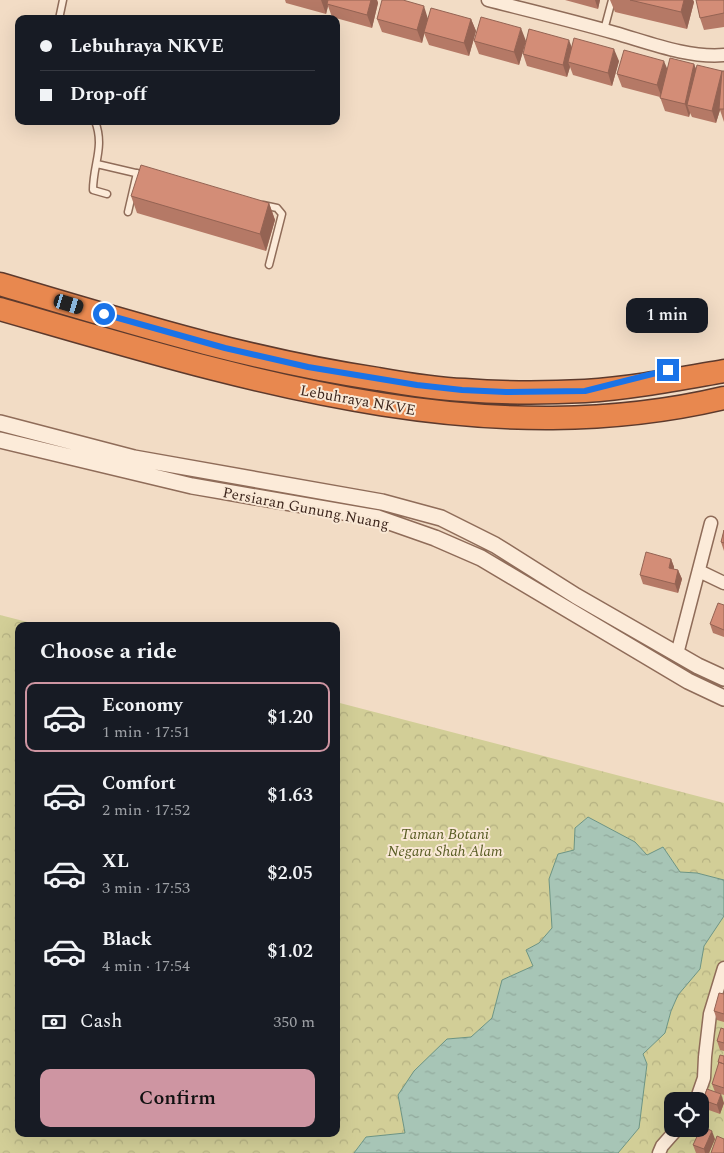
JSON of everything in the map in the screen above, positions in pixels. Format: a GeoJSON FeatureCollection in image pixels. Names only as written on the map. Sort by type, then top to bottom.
{"type":"FeatureCollection","features":[{"type":"Feature","properties":{"kind":"highway","name":"Lebuhraya NKVE"},"geometry":{"type":"LineString","coordinates":[[0,284],[225,348],[317,369],[417,385],[506,392],[585,391],[680,379],[724,371]]}},
{"type":"Feature","properties":{"kind":"highway","name":"Lebuhraya NKVE"},"geometry":{"type":"LineString","coordinates":[[0,309],[219,371],[304,391],[418,410],[495,417],[559,418],[653,411],[724,398]]}},
{"type":"Feature","properties":{"kind":"highway"},"geometry":{"type":"LineString","coordinates":[[585,391],[724,357]]}},
{"type":"Feature","properties":{"kind":"street"},"geometry":{"type":"LineString","coordinates":[[488,0],[671,49],[711,56],[724,55]]}},
{"type":"Feature","properties":{"kind":"street","name":"Persiaran Gunung Nuang"},"geometry":{"type":"LineString","coordinates":[[0,423],[134,458],[382,502],[441,518],[495,545],[576,596],[698,666],[724,678]]}},
{"type":"Feature","properties":{"kind":"street","name":"Persiaran Gunung Nuang"},"geometry":{"type":"LineString","coordinates":[[0,440],[192,486],[378,518],[435,538],[481,558],[688,681],[724,698]]}},
{"type":"Feature","properties":{"kind":"street"},"geometry":{"type":"LineString","coordinates":[[677,654],[711,523]]}},
{"type":"Feature","properties":{"kind":"street"},"geometry":{"type":"LineString","coordinates":[[699,570],[724,583]]}},
{"type":"Feature","properties":{"kind":"street"},"geometry":{"type":"LineString","coordinates":[[699,1092],[704,1078],[710,1014],[724,968]]}},
{"type":"Feature","properties":{"kind":"street"},"geometry":{"type":"LineString","coordinates":[[659,1153],[670,1137]]}},
{"type":"Feature","properties":{"kind":"lane"},"geometry":{"type":"LineString","coordinates":[[60,15],[63,0]]}},
{"type":"Feature","properties":{"kind":"lane"},"geometry":{"type":"LineString","coordinates":[[604,30],[612,0]]}},
{"type":"Feature","properties":{"kind":"lane"},"geometry":{"type":"LineString","coordinates":[[96,125],[100,141],[92,190],[107,194]]}},
{"type":"Feature","properties":{"kind":"lane"},"geometry":{"type":"LineString","coordinates":[[97,164],[147,176]]}},
{"type":"Feature","properties":{"kind":"lane"},"geometry":{"type":"LineString","coordinates":[[128,212],[138,174]]}},
{"type":"Feature","properties":{"kind":"lane"},"geometry":{"type":"LineString","coordinates":[[258,203],[277,208],[282,214],[269,265]]}},
{"type":"Feature","properties":{"kind":"green space","name":"Taman Botani Negara Shah Alam"},"geometry":{"type":"Polygon","coordinates":[[[0,615],[27,622],[15,622],[15,1137],[340,1137],[340,703],[724,803],[724,880],[697,873],[680,872],[663,847],[647,855],[635,842],[588,817],[575,828],[574,850],[558,854],[549,879],[552,928],[539,943],[526,950],[533,966],[502,980],[492,1018],[471,1037],[447,1039],[398,1095],[405,1133],[366,1137],[354,1153],[0,1153],[0,615]]]}},
{"type":"Feature","properties":{"kind":"green space"},"geometry":{"type":"Polygon","coordinates":[[[724,916],[724,1153],[618,1153],[639,1128],[647,1064],[643,1054],[665,1033],[678,995],[700,969],[704,946],[724,916]]]}},
{"type":"Feature","properties":{"kind":"water"},"geometry":{"type":"Polygon","coordinates":[[[588,817],[635,842],[647,855],[663,847],[680,872],[697,873],[724,880],[724,916],[704,946],[700,969],[678,995],[665,1033],[643,1054],[647,1064],[639,1128],[618,1153],[354,1153],[366,1137],[405,1133],[398,1095],[414,1071],[447,1039],[471,1037],[492,1018],[502,980],[533,966],[526,950],[539,943],[552,928],[549,879],[558,854],[574,850],[575,828],[588,817]]]}},
{"type":"Feature","properties":{"kind":"building"},"geometry":{"type":"Polygon","coordinates":[[[328,0],[371,0],[367,15],[327,4],[328,0]]]}},
{"type":"Feature","properties":{"kind":"building"},"geometry":{"type":"Polygon","coordinates":[[[382,0],[403,0],[424,6],[417,30],[377,19],[382,0]]]}},
{"type":"Feature","properties":{"kind":"building"},"geometry":{"type":"Polygon","coordinates":[[[630,0],[684,0],[681,12],[630,0]]]}},
{"type":"Feature","properties":{"kind":"building"},"geometry":{"type":"Polygon","coordinates":[[[696,0],[724,0],[724,13],[700,18],[696,0]]]}},
{"type":"Feature","properties":{"kind":"building"},"geometry":{"type":"Polygon","coordinates":[[[431,8],[471,19],[464,43],[424,32],[431,8]]]}},
{"type":"Feature","properties":{"kind":"building"},"geometry":{"type":"Polygon","coordinates":[[[481,17],[521,28],[514,52],[474,41],[481,17]]]}},
{"type":"Feature","properties":{"kind":"building"},"geometry":{"type":"Polygon","coordinates":[[[529,29],[569,40],[563,65],[523,54],[529,29]]]}},
{"type":"Feature","properties":{"kind":"building"},"geometry":{"type":"Polygon","coordinates":[[[574,38],[614,49],[608,73],[568,62],[574,38]]]}},
{"type":"Feature","properties":{"kind":"building"},"geometry":{"type":"Polygon","coordinates":[[[624,50],[664,61],[657,85],[617,74],[624,50]]]}},
{"type":"Feature","properties":{"kind":"building"},"geometry":{"type":"Polygon","coordinates":[[[670,58],[694,64],[685,104],[660,98],[670,58]]]}},
{"type":"Feature","properties":{"kind":"building"},"geometry":{"type":"Polygon","coordinates":[[[697,65],[722,71],[712,111],[687,105],[697,65]]]}},
{"type":"Feature","properties":{"kind":"building"},"geometry":{"type":"Polygon","coordinates":[[[722,71],[724,71],[724,109],[719,109],[722,71]]]}},
{"type":"Feature","properties":{"kind":"building"},"geometry":{"type":"Polygon","coordinates":[[[141,165],[269,203],[260,234],[131,196],[141,165]]]}},
{"type":"Feature","properties":{"kind":"building"},"geometry":{"type":"Polygon","coordinates":[[[724,530],[724,543],[721,542],[724,530]]]}},
{"type":"Feature","properties":{"kind":"building"},"geometry":{"type":"Polygon","coordinates":[[[646,552],[671,559],[669,568],[678,570],[675,584],[640,575],[646,552]]]}},
{"type":"Feature","properties":{"kind":"building"},"geometry":{"type":"Polygon","coordinates":[[[718,603],[724,605],[724,630],[710,624],[718,603]]]}},
{"type":"Feature","properties":{"kind":"building"},"geometry":{"type":"Polygon","coordinates":[[[719,993],[724,994],[724,1014],[714,1011],[719,993]]]}},
{"type":"Feature","properties":{"kind":"building"},"geometry":{"type":"Polygon","coordinates":[[[721,1028],[724,1029],[724,1043],[717,1041],[721,1028]]]}},
{"type":"Feature","properties":{"kind":"building"},"geometry":{"type":"Polygon","coordinates":[[[720,1055],[724,1056],[724,1064],[718,1062],[720,1055]]]}},
{"type":"Feature","properties":{"kind":"building"},"geometry":{"type":"Polygon","coordinates":[[[719,1062],[724,1064],[724,1088],[712,1084],[719,1062]]]}},
{"type":"Feature","properties":{"kind":"building"},"geometry":{"type":"Polygon","coordinates":[[[707,1089],[721,1094],[717,1105],[709,1102],[709,1092],[706,1092],[707,1089]]]}},
{"type":"Feature","properties":{"kind":"building"},"geometry":{"type":"Polygon","coordinates":[[[709,1130],[712,1131],[704,1149],[693,1145],[697,1137],[709,1137],[709,1130]]]}},
{"type":"Feature","properties":{"kind":"building"},"geometry":{"type":"Polygon","coordinates":[[[717,1136],[724,1139],[724,1153],[711,1153],[717,1136]]]}},
{"type":"Feature","properties":{"kind":"route"},"geometry":{"type":"LineString","coordinates":[[104,314],[225,348],[308,367],[360,377],[462,390],[506,392],[585,391],[668,370]]}}]}
